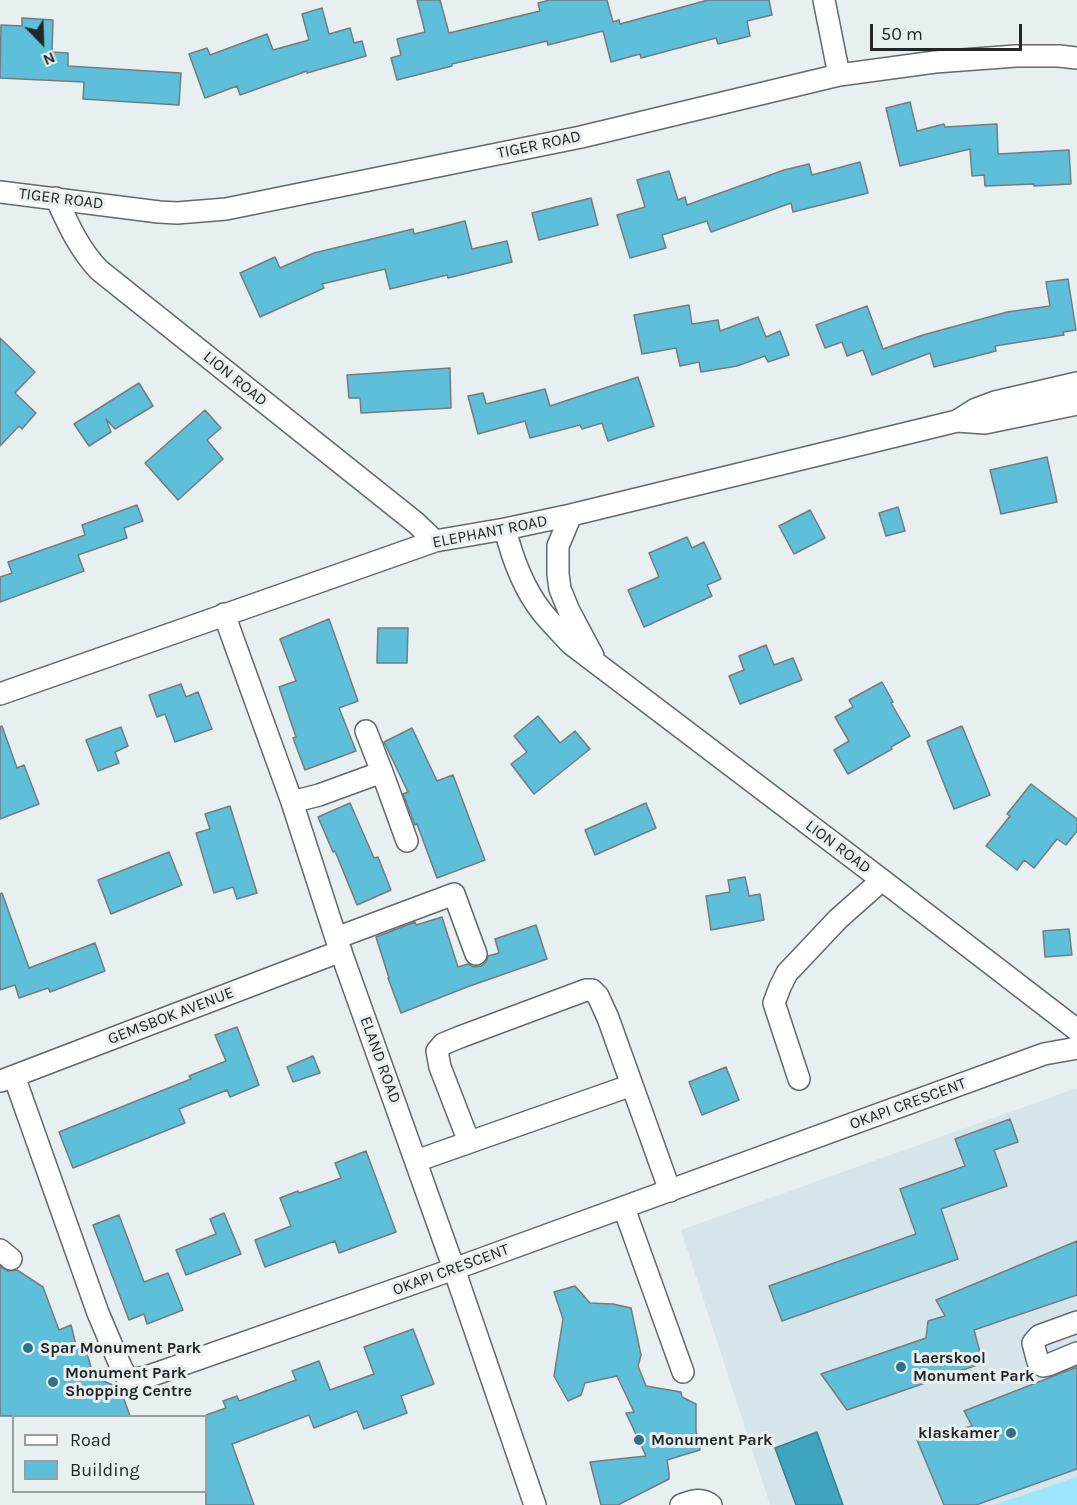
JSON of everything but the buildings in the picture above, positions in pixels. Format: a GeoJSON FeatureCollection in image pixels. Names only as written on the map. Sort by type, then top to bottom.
{"type":"FeatureCollection","features":[{"type":"Feature","properties":{"kind":"street"},"geometry":{"type":"LineString","coordinates":[[824,0],[839,75]]}},
{"type":"Feature","properties":{"kind":"street","name":"TIGER ROAD"},"geometry":{"type":"LineString","coordinates":[[0,192],[177,213],[226,209],[580,137],[839,75],[935,62],[1016,56],[1077,58]]}},
{"type":"Feature","properties":{"kind":"street","name":"LION ROAD"},"geometry":{"type":"LineString","coordinates":[[56,198],[80,245],[99,270],[416,523],[435,541]]}},
{"type":"Feature","properties":{"kind":"street","name":"ELEPHANT ROAD"},"geometry":{"type":"LineString","coordinates":[[1025,405],[1077,383]]}},
{"type":"Feature","properties":{"kind":"street","name":"ELEPHANT ROAD"},"geometry":{"type":"LineString","coordinates":[[0,693],[435,541],[571,516],[957,421],[976,409],[1077,404]]}},
{"type":"Feature","properties":{"kind":"street","name":"LION ROAD"},"geometry":{"type":"LineString","coordinates":[[571,516],[558,546],[560,589],[569,611],[598,664]]}},
{"type":"Feature","properties":{"kind":"street","name":"LION ROAD"},"geometry":{"type":"LineString","coordinates":[[505,529],[512,554],[534,599],[571,644],[1077,1030]]}},
{"type":"Feature","properties":{"kind":"street","name":"ELAND ROAD"},"geometry":{"type":"LineString","coordinates":[[224,614],[292,802],[339,944],[535,1505]]}},
{"type":"Feature","properties":{"kind":"street"},"geometry":{"type":"LineString","coordinates":[[366,731],[407,841]]}},
{"type":"Feature","properties":{"kind":"street"},"geometry":{"type":"LineString","coordinates":[[292,802],[320,795],[382,772]]}},
{"type":"Feature","properties":{"kind":"street"},"geometry":{"type":"LineString","coordinates":[[799,1079],[774,1003],[780,987],[787,973],[830,927],[882,880]]}},
{"type":"Feature","properties":{"kind":"street","name":"GEMSBOK AVENUE"},"geometry":{"type":"LineString","coordinates":[[7,1078],[339,944],[454,894],[476,954]]}},
{"type":"Feature","properties":{"kind":"street"},"geometry":{"type":"LineString","coordinates":[[470,1142],[440,1067],[437,1051],[443,1044],[586,990],[592,990],[598,996],[669,1191]]}},
{"type":"Feature","properties":{"kind":"street","name":"OKAPI CRESCENT"},"geometry":{"type":"LineString","coordinates":[[7,1078],[98,1313],[121,1367],[126,1376],[133,1379],[146,1377],[454,1269],[1044,1054],[1077,1048]]}},
{"type":"Feature","properties":{"kind":"street"},"geometry":{"type":"LineString","coordinates":[[416,1161],[632,1085]]}},
{"type":"Feature","properties":{"kind":"street"},"geometry":{"type":"LineString","coordinates":[[624,1208],[683,1372]]}},
{"type":"Feature","properties":{"kind":"street"},"geometry":{"type":"LineString","coordinates":[[1077,1322],[1039,1336],[1033,1343],[1038,1362],[1043,1366],[1077,1353]]}},
{"type":"Feature","properties":{"kind":"street"},"geometry":{"type":"LineString","coordinates":[[681,1505],[695,1500],[705,1500],[711,1505]]}},
{"type":"Feature","properties":{"kind":"shaded area","name":"Laerskool Monument Park"},"geometry":{"type":"Polygon","coordinates":[[[1077,1088],[1077,1505],[770,1505],[681,1230],[1077,1088]]]}},
{"type":"Feature","properties":{"kind":"shaded area"},"geometry":{"type":"Polygon","coordinates":[[[817,1432],[843,1505],[796,1505],[775,1448],[817,1432]]]}},
{"type":"Feature","properties":{"kind":"shaded area"},"geometry":{"type":"Polygon","coordinates":[[[1077,1477],[1077,1505],[994,1505],[1077,1477]]]}},
{"type":"Feature","properties":{"kind":"place","name":"Spar Monument Park"},"geometry":{"type":"Point","coordinates":[28,1348]}},
{"type":"Feature","properties":{"kind":"place","name":"Laerskool Monument Park"},"geometry":{"type":"Point","coordinates":[901,1367]}},
{"type":"Feature","properties":{"kind":"place","name":"Monument Park Shopping Centre"},"geometry":{"type":"Point","coordinates":[53,1382]}},
{"type":"Feature","properties":{"kind":"place","name":"klaskamer"},"geometry":{"type":"Point","coordinates":[1011,1433]}},
{"type":"Feature","properties":{"kind":"place","name":"Monument Park"},"geometry":{"type":"Point","coordinates":[639,1440]}}]}
